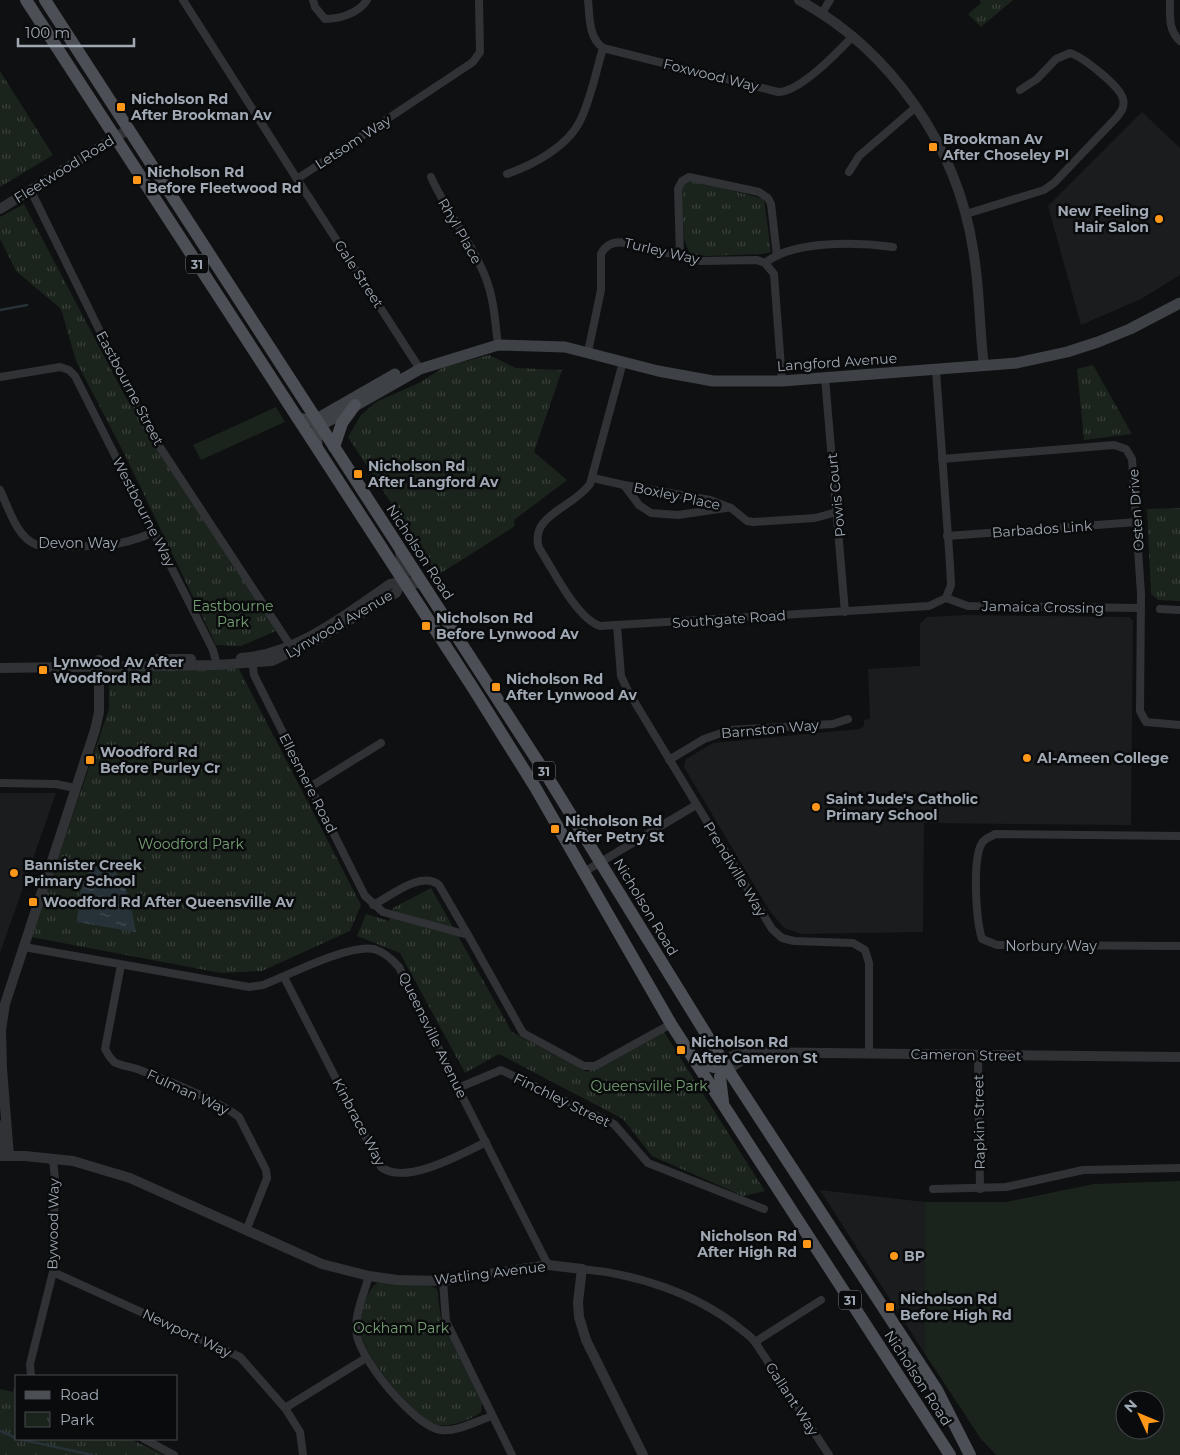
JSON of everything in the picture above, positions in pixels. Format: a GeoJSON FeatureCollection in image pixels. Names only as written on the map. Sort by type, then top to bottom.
{"type":"FeatureCollection","features":[{"type":"Feature","properties":{"kind":"main road","name":"Nicholson Road"},"geometry":{"type":"LineString","coordinates":[[45,0],[423,584],[601,863],[726,1064],[937,1390],[970,1455]]}},
{"type":"Feature","properties":{"kind":"main road","name":"Nicholson Road"},"geometry":{"type":"LineString","coordinates":[[30,1],[115,137],[536,787],[671,1024],[724,1110],[950,1455]]}},
{"type":"Feature","properties":{"kind":"main road","name":"Langford Avenue"},"geometry":{"type":"LineString","coordinates":[[419,366],[325,423],[318,423],[320,417],[341,404],[419,366],[463,348],[540,345],[588,352],[623,362],[713,381],[782,381],[936,371],[1017,363],[1082,348],[1130,329],[1180,303]]}},
{"type":"Feature","properties":{"kind":"main road"},"geometry":{"type":"LineString","coordinates":[[334,447],[342,423],[355,405]]}},
{"type":"Feature","properties":{"kind":"main road"},"geometry":{"type":"LineString","coordinates":[[297,418],[318,423],[316,428],[317,448]]}},
{"type":"Feature","properties":{"kind":"main road"},"geometry":{"type":"LineString","coordinates":[[694,1061],[714,1067],[726,1064]]}},
{"type":"Feature","properties":{"kind":"main road"},"geometry":{"type":"LineString","coordinates":[[724,1110],[720,1077],[726,1064]]}},
{"type":"Feature","properties":{"kind":"street"},"geometry":{"type":"LineString","coordinates":[[183,0],[297,179]]}},
{"type":"Feature","properties":{"kind":"street"},"geometry":{"type":"LineString","coordinates":[[188,0],[189,9]]}},
{"type":"Feature","properties":{"kind":"street"},"geometry":{"type":"LineString","coordinates":[[313,0],[315,7],[325,19],[336,19],[360,8],[367,0]]}},
{"type":"Feature","properties":{"kind":"street","name":"Letsom Way"},"geometry":{"type":"LineString","coordinates":[[297,179],[473,62],[480,52],[479,0]]}},
{"type":"Feature","properties":{"kind":"street"},"geometry":{"type":"LineString","coordinates":[[507,174],[524,168],[567,140],[580,121],[604,48],[595,41],[590,28],[588,0]]}},
{"type":"Feature","properties":{"kind":"street"},"geometry":{"type":"LineString","coordinates":[[799,0],[822,13],[879,62],[916,107],[944,156],[966,214],[977,278],[984,366]]}},
{"type":"Feature","properties":{"kind":"street"},"geometry":{"type":"LineString","coordinates":[[822,13],[830,0]]}},
{"type":"Feature","properties":{"kind":"street"},"geometry":{"type":"LineString","coordinates":[[1170,0],[1170,27],[1180,42]]}},
{"type":"Feature","properties":{"kind":"street","name":"Foxwood Way"},"geometry":{"type":"LineString","coordinates":[[604,48],[783,92],[801,82],[852,37]]}},
{"type":"Feature","properties":{"kind":"street"},"geometry":{"type":"LineString","coordinates":[[966,214],[1044,190],[1117,117],[1124,105],[1123,98],[1117,88],[1083,60],[1070,54],[1056,59],[1037,79],[1020,90]]}},
{"type":"Feature","properties":{"kind":"street"},"geometry":{"type":"LineString","coordinates":[[849,172],[859,156],[916,107]]}},
{"type":"Feature","properties":{"kind":"street","name":"Fleetwood Road"},"geometry":{"type":"LineString","coordinates":[[0,209],[129,128]]}},
{"type":"Feature","properties":{"kind":"street","name":"Rhyl Place"},"geometry":{"type":"LineString","coordinates":[[431,176],[440,198],[473,250],[485,276],[493,301],[493,346]]}},
{"type":"Feature","properties":{"kind":"street"},"geometry":{"type":"LineString","coordinates":[[680,257],[678,189],[682,180],[689,176],[759,192],[768,198],[771,204],[776,256]]}},
{"type":"Feature","properties":{"kind":"street","name":"Gale Street"},"geometry":{"type":"LineString","coordinates":[[297,179],[419,366]]}},
{"type":"Feature","properties":{"kind":"street","name":"Eastbourne Street"},"geometry":{"type":"LineString","coordinates":[[31,191],[148,429],[293,649]]}},
{"type":"Feature","properties":{"kind":"street","name":"Turley Way"},"geometry":{"type":"LineString","coordinates":[[588,352],[601,290],[600,261],[604,248],[618,242],[701,261],[757,260],[765,263]]}},
{"type":"Feature","properties":{"kind":"street"},"geometry":{"type":"LineString","coordinates":[[782,381],[774,274],[765,263],[787,251],[863,243],[893,247]]}},
{"type":"Feature","properties":{"kind":"street","name":"Southgate Road"},"geometry":{"type":"LineString","coordinates":[[623,362],[593,478],[583,494],[538,526],[536,537],[539,548],[585,617],[592,623],[600,626],[617,626],[845,612],[929,606],[946,598]]}},
{"type":"Feature","properties":{"kind":"street","name":"Westbourne Way"},"geometry":{"type":"LineString","coordinates":[[0,377],[60,367],[69,370],[75,376],[154,532],[216,662]]}},
{"type":"Feature","properties":{"kind":"street"},"geometry":{"type":"LineString","coordinates":[[936,371],[950,585],[946,598]]}},
{"type":"Feature","properties":{"kind":"street","name":"Powis Court"},"geometry":{"type":"LineString","coordinates":[[825,378],[845,612]]}},
{"type":"Feature","properties":{"kind":"street","name":"Osten Drive"},"geometry":{"type":"LineString","coordinates":[[942,459],[1114,445],[1126,449],[1132,459],[1141,608],[1140,711],[1146,722],[1180,725]]}},
{"type":"Feature","properties":{"kind":"street","name":"Boxley Place"},"geometry":{"type":"LineString","coordinates":[[593,478],[710,500],[731,508],[747,521],[753,522],[815,518],[837,512]]}},
{"type":"Feature","properties":{"kind":"street","name":"Boxley Place"},"geometry":{"type":"LineString","coordinates":[[624,485],[639,505],[651,513],[678,515],[731,508]]}},
{"type":"Feature","properties":{"kind":"street","name":"Devon Way"},"geometry":{"type":"LineString","coordinates":[[0,490],[22,536],[28,542],[37,545],[112,546],[132,542],[154,532]]}},
{"type":"Feature","properties":{"kind":"street","name":"Barbados Link"},"geometry":{"type":"LineString","coordinates":[[947,536],[1136,522]]}},
{"type":"Feature","properties":{"kind":"street","name":"Lynwood Avenue"},"geometry":{"type":"LineString","coordinates":[[0,668],[252,660],[272,661],[396,593],[405,574],[397,544]]}},
{"type":"Feature","properties":{"kind":"street","name":"Lynwood Avenue"},"geometry":{"type":"LineString","coordinates":[[402,581],[423,584]]}},
{"type":"Feature","properties":{"kind":"street","name":"Jamaica Crossing"},"geometry":{"type":"LineString","coordinates":[[946,598],[968,606],[1141,608]]}},
{"type":"Feature","properties":{"kind":"street"},"geometry":{"type":"LineString","coordinates":[[1160,609],[1180,610]]}},
{"type":"Feature","properties":{"kind":"street","name":"Prendiville Way"},"geometry":{"type":"LineString","coordinates":[[617,626],[621,676],[628,691],[772,928],[782,938],[794,941],[853,943],[865,950],[869,962],[869,1054]]}},
{"type":"Feature","properties":{"kind":"street","name":"Ellesmere Road"},"geometry":{"type":"LineString","coordinates":[[252,660],[254,675],[365,896],[373,905]]}},
{"type":"Feature","properties":{"kind":"street","name":"Lynwood Avenue"},"geometry":{"type":"LineString","coordinates":[[0,662],[99,664]]}},
{"type":"Feature","properties":{"kind":"street"},"geometry":{"type":"LineString","coordinates":[[3,1156],[8,1134],[5,1123],[1,1019],[99,712],[99,664]]}},
{"type":"Feature","properties":{"kind":"street","name":"Barnston Way"},"geometry":{"type":"LineString","coordinates":[[669,760],[704,739],[730,730],[833,724],[848,719]]}},
{"type":"Feature","properties":{"kind":"street"},"geometry":{"type":"LineString","coordinates":[[310,787],[381,743]]}},
{"type":"Feature","properties":{"kind":"street"},"geometry":{"type":"LineString","coordinates":[[0,784],[56,784],[76,788]]}},
{"type":"Feature","properties":{"kind":"street"},"geometry":{"type":"LineString","coordinates":[[584,872],[696,805]]}},
{"type":"Feature","properties":{"kind":"street","name":"Norbury Way"},"geometry":{"type":"LineString","coordinates":[[1180,836],[995,834],[983,840],[978,853],[977,923],[982,938],[998,945],[1180,946]]}},
{"type":"Feature","properties":{"kind":"street"},"geometry":{"type":"LineString","coordinates":[[468,935],[383,912],[373,905],[421,880],[433,880],[439,885],[468,935],[523,1033],[584,1066],[595,1066],[671,1024]]}},
{"type":"Feature","properties":{"kind":"street","name":"Queensville Avenue"},"geometry":{"type":"LineString","coordinates":[[24,947],[249,986],[263,985],[348,951],[371,949],[386,955],[399,967],[548,1265]]}},
{"type":"Feature","properties":{"kind":"street","name":"Fulman Way"},"geometry":{"type":"LineString","coordinates":[[121,965],[105,1049],[109,1058],[117,1063],[136,1068],[185,1090],[231,1111],[239,1117],[266,1170],[267,1178],[246,1231]]}},
{"type":"Feature","properties":{"kind":"street","name":"Kinbrace Way"},"geometry":{"type":"LineString","coordinates":[[284,977],[381,1167],[387,1172],[396,1174],[438,1165],[486,1142]]}},
{"type":"Feature","properties":{"kind":"street","name":"Cameron Street"},"geometry":{"type":"LineString","coordinates":[[726,1064],[735,1065],[752,1052],[1180,1057]]}},
{"type":"Feature","properties":{"kind":"street","name":"Rapkin Street"},"geometry":{"type":"LineString","coordinates":[[978,1055],[980,1188]]}},
{"type":"Feature","properties":{"kind":"street","name":"Finchley Street"},"geometry":{"type":"LineString","coordinates":[[458,1088],[501,1070],[614,1124],[648,1163],[764,1209]]}},
{"type":"Feature","properties":{"kind":"street","name":"Watling Avenue"},"geometry":{"type":"LineString","coordinates":[[3,1156],[73,1161],[130,1178],[322,1264],[369,1276],[397,1280],[442,1281],[548,1265],[611,1272],[676,1292],[716,1310],[755,1342]]}},
{"type":"Feature","properties":{"kind":"street","name":"Bywood Way"},"geometry":{"type":"LineString","coordinates":[[31,1375],[30,1364],[53,1272],[55,1180],[53,1160]]}},
{"type":"Feature","properties":{"kind":"street"},"geometry":{"type":"LineString","coordinates":[[933,1189],[1006,1187],[1084,1170],[1180,1168]]}},
{"type":"Feature","properties":{"kind":"street"},"geometry":{"type":"LineString","coordinates":[[582,1269],[579,1309],[586,1340],[643,1455]]}},
{"type":"Feature","properties":{"kind":"street","name":"Newport Way"},"geometry":{"type":"LineString","coordinates":[[53,1272],[240,1357],[285,1408],[300,1432],[303,1455]]}},
{"type":"Feature","properties":{"kind":"street"},"geometry":{"type":"LineString","coordinates":[[369,1276],[357,1320],[357,1336],[366,1358],[389,1390],[430,1427],[442,1431],[492,1416]]}},
{"type":"Feature","properties":{"kind":"street"},"geometry":{"type":"LineString","coordinates":[[442,1281],[446,1321],[512,1455]]}},
{"type":"Feature","properties":{"kind":"street"},"geometry":{"type":"LineString","coordinates":[[755,1342],[821,1300]]}},
{"type":"Feature","properties":{"kind":"street","name":"Gallant Way"},"geometry":{"type":"LineString","coordinates":[[755,1342],[829,1455]]}},
{"type":"Feature","properties":{"kind":"street"},"geometry":{"type":"LineString","coordinates":[[285,1408],[366,1358]]}},
{"type":"Feature","properties":{"kind":"street"},"geometry":{"type":"LineString","coordinates":[[146,1440],[174,1455]]}},
{"type":"Feature","properties":{"kind":"shaded area"},"geometry":{"type":"Polygon","coordinates":[[[1142,112],[1180,148],[1180,275],[1141,299],[1081,325],[1048,206],[1142,112]]]}},
{"type":"Feature","properties":{"kind":"shaded area"},"geometry":{"type":"Polygon","coordinates":[[[964,615],[1129,617],[1133,621],[1131,825],[924,823],[923,932],[802,934],[784,928],[769,910],[684,767],[686,759],[713,743],[860,729],[864,726],[864,720],[870,719],[868,669],[920,666],[920,624],[927,617],[964,615]]]}},
{"type":"Feature","properties":{"kind":"shaded area","name":"Bannister Creek Primary School"},"geometry":{"type":"Polygon","coordinates":[[[0,793],[56,793],[0,953],[0,793]]]}},
{"type":"Feature","properties":{"kind":"shaded area"},"geometry":{"type":"Polygon","coordinates":[[[820,1190],[925,1202],[925,1354],[820,1190]]]}},
{"type":"Feature","properties":{"kind":"green space"},"geometry":{"type":"Polygon","coordinates":[[[980,0],[1013,0],[981,27],[968,14],[981,3],[980,0]]]}},
{"type":"Feature","properties":{"kind":"green space"},"geometry":{"type":"Polygon","coordinates":[[[0,71],[53,155],[0,187],[0,71]]]}},
{"type":"Feature","properties":{"kind":"green space"},"geometry":{"type":"Polygon","coordinates":[[[687,179],[764,199],[771,252],[763,254],[705,256],[690,254],[684,239],[681,187],[687,179]]]}},
{"type":"Feature","properties":{"kind":"green space","name":"Eastbourne Park"},"geometry":{"type":"Polygon","coordinates":[[[24,204],[124,394],[161,456],[278,630],[241,646],[216,645],[126,457],[76,361],[61,309],[16,271],[0,239],[0,217],[24,204]]]}},
{"type":"Feature","properties":{"kind":"green space"},"geometry":{"type":"Polygon","coordinates":[[[489,355],[516,368],[562,370],[534,452],[567,480],[514,520],[515,526],[438,575],[348,437],[361,415],[376,402],[419,383],[444,367],[489,355]]]}},
{"type":"Feature","properties":{"kind":"green space"},"geometry":{"type":"Polygon","coordinates":[[[1093,365],[1132,434],[1084,440],[1077,369],[1093,365]]]}},
{"type":"Feature","properties":{"kind":"green space"},"geometry":{"type":"Polygon","coordinates":[[[276,407],[285,422],[201,460],[193,445],[276,407]]]}},
{"type":"Feature","properties":{"kind":"green space"},"geometry":{"type":"Polygon","coordinates":[[[1180,508],[1180,601],[1158,600],[1151,594],[1147,509],[1180,508]]]}},
{"type":"Feature","properties":{"kind":"green space","name":"Woodford Park"},"geometry":{"type":"Polygon","coordinates":[[[146,667],[239,669],[361,905],[350,931],[262,971],[221,973],[31,937],[109,709],[109,669],[146,667]]]}},
{"type":"Feature","properties":{"kind":"green space","name":"Queensville Park"},"geometry":{"type":"Polygon","coordinates":[[[431,888],[512,1032],[587,1072],[664,1032],[765,1191],[743,1196],[652,1156],[623,1119],[499,1054],[465,1073],[400,953],[357,936],[366,914],[389,921],[393,908],[431,888]]]}},
{"type":"Feature","properties":{"kind":"green space"},"geometry":{"type":"Polygon","coordinates":[[[1180,1181],[1180,1455],[996,1455],[981,1439],[925,1354],[925,1202],[1006,1202],[1094,1184],[1180,1181]]]}},
{"type":"Feature","properties":{"kind":"green space","name":"Ockham Park"},"geometry":{"type":"Polygon","coordinates":[[[378,1282],[428,1285],[437,1289],[441,1320],[482,1403],[481,1412],[457,1424],[436,1425],[422,1417],[412,1408],[390,1383],[364,1344],[360,1328],[366,1298],[373,1286],[378,1282]]]}},
{"type":"Feature","properties":{"kind":"green space"},"geometry":{"type":"Polygon","coordinates":[[[15,1384],[15,1440],[132,1440],[164,1455],[0,1455],[0,1389],[13,1392],[15,1384]]]}},
{"type":"Feature","properties":{"kind":"water"},"geometry":{"type":"Polygon","coordinates":[[[100,863],[109,866],[122,881],[130,901],[136,932],[77,922],[81,888],[88,873],[100,863]]]}},
{"type":"Feature","properties":{"kind":"waterway"},"geometry":{"type":"LineString","coordinates":[[0,310],[27,305]]}},
{"type":"Feature","properties":{"kind":"waterway"},"geometry":{"type":"LineString","coordinates":[[0,1431],[15,1438]]}},
{"type":"Feature","properties":{"kind":"waterway"},"geometry":{"type":"LineString","coordinates":[[24,1440],[92,1455]]}},
{"type":"Feature","properties":{"kind":"place","name":"Nicholson Rd After Brookman Av"},"geometry":{"type":"Point","coordinates":[121,107]}},
{"type":"Feature","properties":{"kind":"place","name":"Brookman Av After Choseley Pl"},"geometry":{"type":"Point","coordinates":[933,147]}},
{"type":"Feature","properties":{"kind":"place","name":"Nicholson Rd Before Fleetwood Rd"},"geometry":{"type":"Point","coordinates":[137,180]}},
{"type":"Feature","properties":{"kind":"place","name":"New Feeling Hair Salon"},"geometry":{"type":"Point","coordinates":[1159,219]}},
{"type":"Feature","properties":{"kind":"place","name":"Nicholson Rd After Langford Av"},"geometry":{"type":"Point","coordinates":[358,474]}},
{"type":"Feature","properties":{"kind":"place","name":"Nicholson Rd Before Lynwood Av"},"geometry":{"type":"Point","coordinates":[426,626]}},
{"type":"Feature","properties":{"kind":"place","name":"Lynwood Av After Woodford Rd"},"geometry":{"type":"Point","coordinates":[43,670]}},
{"type":"Feature","properties":{"kind":"place","name":"Nicholson Rd After Lynwood Av"},"geometry":{"type":"Point","coordinates":[496,687]}},
{"type":"Feature","properties":{"kind":"place","name":"Al-Ameen College"},"geometry":{"type":"Point","coordinates":[1027,758]}},
{"type":"Feature","properties":{"kind":"place","name":"Woodford Rd Before Purley Cr"},"geometry":{"type":"Point","coordinates":[90,760]}},
{"type":"Feature","properties":{"kind":"place","name":"Saint Jude's Catholic Primary School"},"geometry":{"type":"Point","coordinates":[816,807]}},
{"type":"Feature","properties":{"kind":"place","name":"Nicholson Rd After Petry St"},"geometry":{"type":"Point","coordinates":[555,829]}},
{"type":"Feature","properties":{"kind":"place","name":"Bannister Creek Primary School"},"geometry":{"type":"Point","coordinates":[14,873]}},
{"type":"Feature","properties":{"kind":"place","name":"Woodford Rd After Queensville Av"},"geometry":{"type":"Point","coordinates":[33,902]}},
{"type":"Feature","properties":{"kind":"place","name":"Nicholson Rd After Cameron St"},"geometry":{"type":"Point","coordinates":[681,1050]}},
{"type":"Feature","properties":{"kind":"place","name":"Nicholson Rd After High Rd"},"geometry":{"type":"Point","coordinates":[807,1244]}},
{"type":"Feature","properties":{"kind":"place","name":"BP"},"geometry":{"type":"Point","coordinates":[894,1256]}},
{"type":"Feature","properties":{"kind":"place","name":"Nicholson Rd Before High Rd"},"geometry":{"type":"Point","coordinates":[890,1307]}}]}
